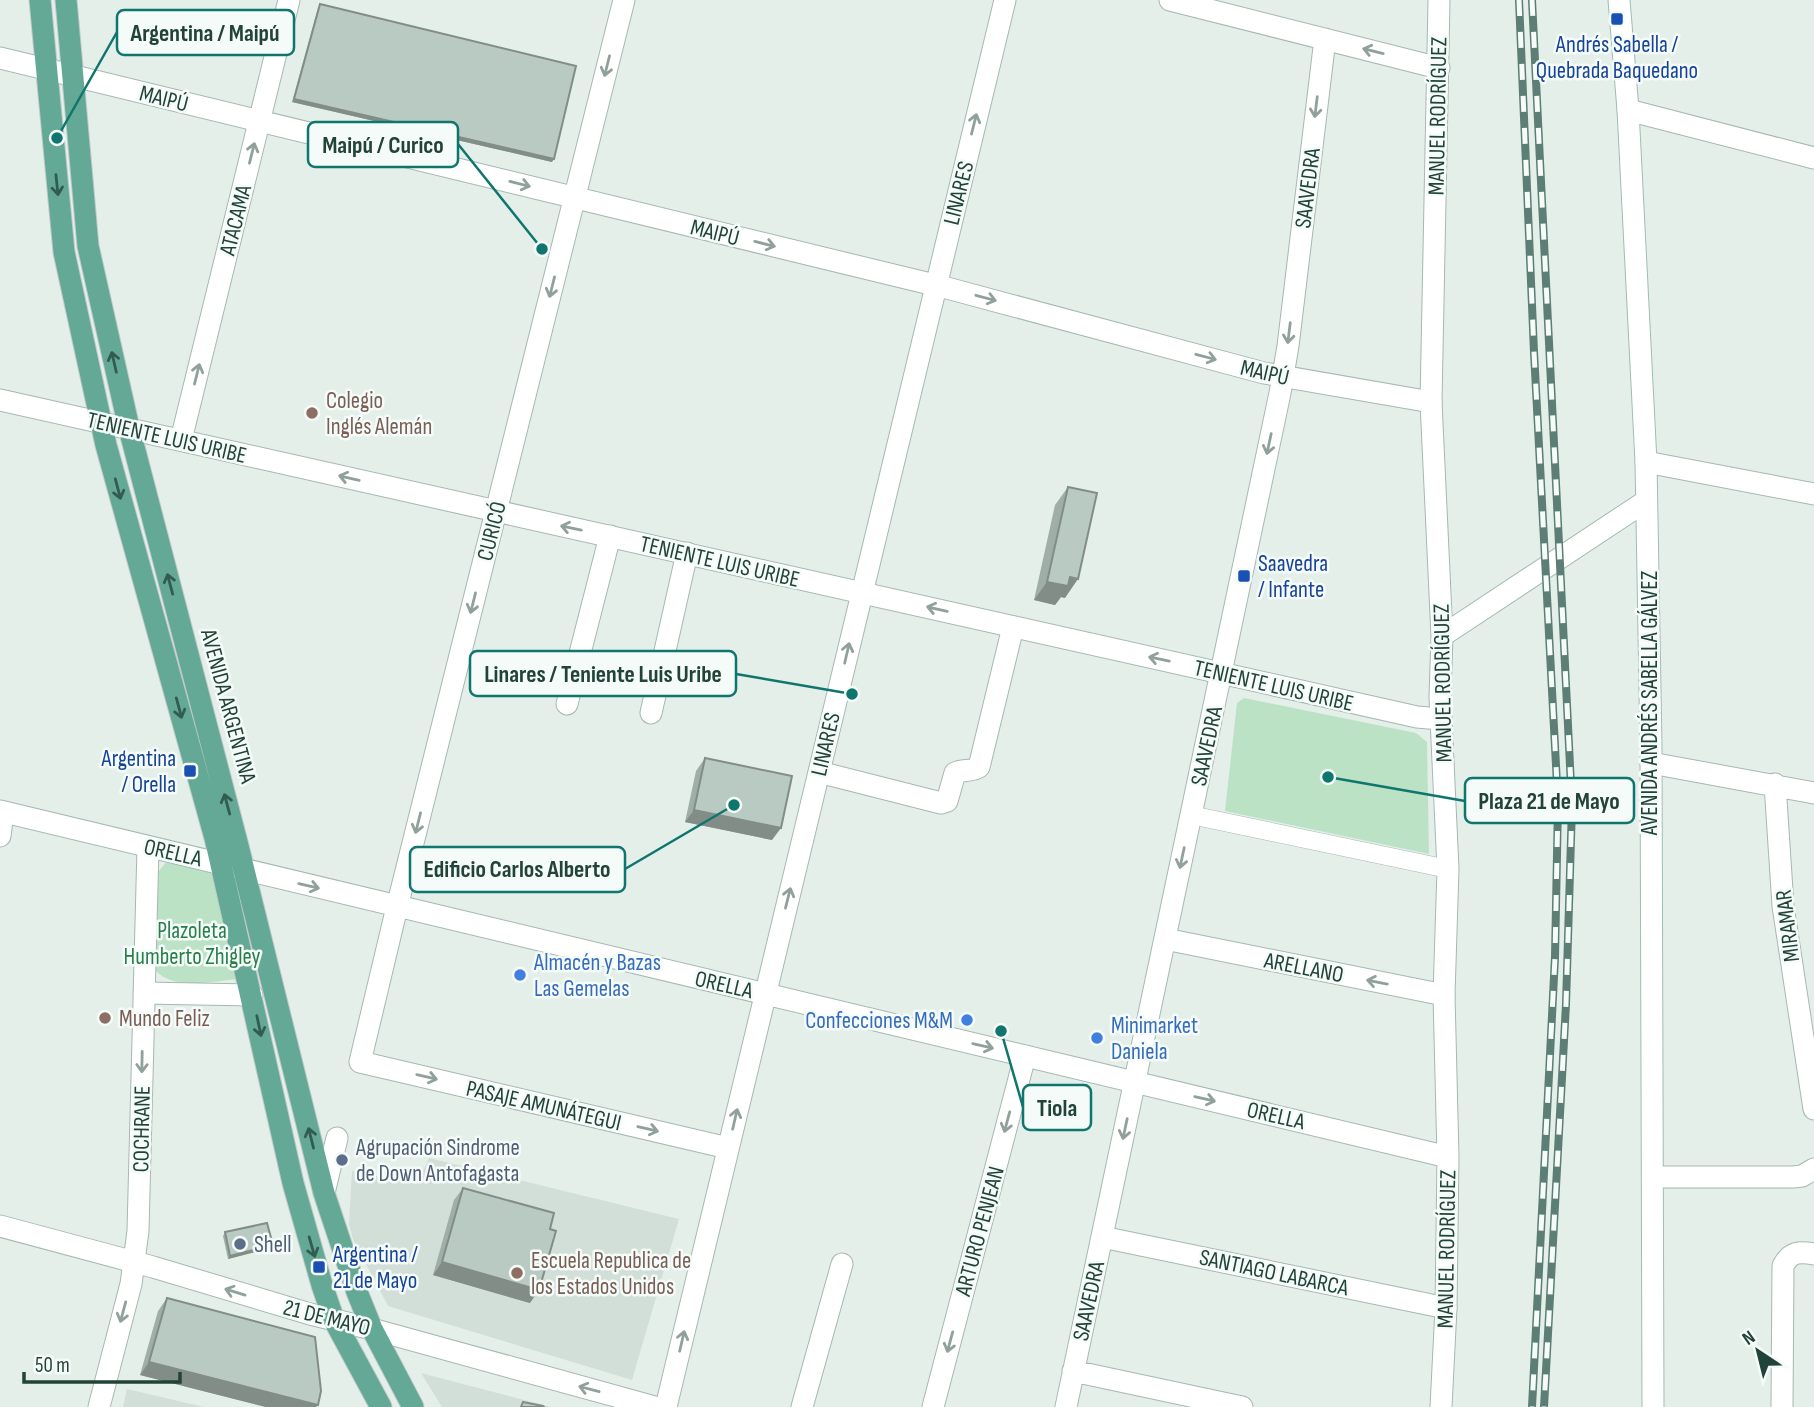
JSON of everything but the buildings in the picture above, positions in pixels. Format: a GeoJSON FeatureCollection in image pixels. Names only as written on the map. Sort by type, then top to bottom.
{"type":"FeatureCollection","features":[{"type":"Feature","properties":{"kind":"main road"},"geometry":{"type":"LineString","coordinates":[[40,0],[64,252],[101,423],[221,864],[293,1183],[334,1320],[381,1407]]}},
{"type":"Feature","properties":{"kind":"main road","name":"AVENIDA ARGENTINA"},"geometry":{"type":"LineString","coordinates":[[66,0],[88,246],[129,428],[324,1193],[372,1329],[413,1407]]}},
{"type":"Feature","properties":{"kind":"street","name":"ATACAMA"},"geometry":{"type":"LineString","coordinates":[[181,440],[289,0]]}},
{"type":"Feature","properties":{"kind":"street","name":"CURICÓ"},"geometry":{"type":"LineString","coordinates":[[360,1062],[624,0]]}},
{"type":"Feature","properties":{"kind":"street","name":"LINARES"},"geometry":{"type":"LineString","coordinates":[[666,1407],[1005,0]]}},
{"type":"Feature","properties":{"kind":"street"},"geometry":{"type":"LineString","coordinates":[[1170,0],[1439,68]]}},
{"type":"Feature","properties":{"kind":"street","name":"MANUEL RODRÍGUEZ"},"geometry":{"type":"LineString","coordinates":[[1439,0],[1431,402],[1442,636],[1441,719],[1448,869],[1444,995],[1448,1157],[1446,1308],[1441,1407]]}},
{"type":"Feature","properties":{"kind":"street","name":"AVENIDA ANDRÉS SABELLA GÁLVEZ"},"geometry":{"type":"LineString","coordinates":[[1619,0],[1628,110],[1646,462],[1651,763],[1653,1407]]}},
{"type":"Feature","properties":{"kind":"street","name":"SAAVEDRA"},"geometry":{"type":"LineString","coordinates":[[1066,1407],[1282,377],[1325,39]]}},
{"type":"Feature","properties":{"kind":"street","name":"MAIPÚ"},"geometry":{"type":"LineString","coordinates":[[0,58],[935,285],[1282,377],[1431,402]]}},
{"type":"Feature","properties":{"kind":"street"},"geometry":{"type":"LineString","coordinates":[[1628,110],[1814,158]]}},
{"type":"Feature","properties":{"kind":"street","name":"TENIENTE LUIS URIBE"},"geometry":{"type":"LineString","coordinates":[[0,400],[1417,717],[1441,719]]}},
{"type":"Feature","properties":{"kind":"street"},"geometry":{"type":"LineString","coordinates":[[1646,462],[1814,494]]}},
{"type":"Feature","properties":{"kind":"street"},"geometry":{"type":"LineString","coordinates":[[1442,636],[1646,501]]}},
{"type":"Feature","properties":{"kind":"street"},"geometry":{"type":"LineString","coordinates":[[567,704],[610,536]]}},
{"type":"Feature","properties":{"kind":"street"},"geometry":{"type":"LineString","coordinates":[[651,713],[687,554]]}},
{"type":"Feature","properties":{"kind":"street"},"geometry":{"type":"LineString","coordinates":[[818,772],[941,803],[947,801],[956,774],[974,770],[979,766],[1013,626]]}},
{"type":"Feature","properties":{"kind":"street"},"geometry":{"type":"LineString","coordinates":[[1651,763],[1814,793]]}},
{"type":"Feature","properties":{"kind":"street","name":"MIRAMAR"},"geometry":{"type":"LineString","coordinates":[[1775,785],[1783,906],[1814,1109]]}},
{"type":"Feature","properties":{"kind":"street"},"geometry":{"type":"LineString","coordinates":[[0,836],[1,811]]}},
{"type":"Feature","properties":{"kind":"street","name":"ORELLA"},"geometry":{"type":"LineString","coordinates":[[1,811],[1448,1157]]}},
{"type":"Feature","properties":{"kind":"street"},"geometry":{"type":"LineString","coordinates":[[1191,815],[1448,869]]}},
{"type":"Feature","properties":{"kind":"street","name":"COCHRANE"},"geometry":{"type":"LineString","coordinates":[[99,1407],[131,1284],[138,1231],[148,847]]}},
{"type":"Feature","properties":{"kind":"street","name":"ARELLANO"},"geometry":{"type":"LineString","coordinates":[[1165,939],[1444,995]]}},
{"type":"Feature","properties":{"kind":"street"},"geometry":{"type":"LineString","coordinates":[[144,993],[252,995]]}},
{"type":"Feature","properties":{"kind":"street","name":"ARTURO PENJEAN"},"geometry":{"type":"LineString","coordinates":[[933,1407],[1025,1056]]}},
{"type":"Feature","properties":{"kind":"street","name":"PASAJE AMUNÁTEGUI"},"geometry":{"type":"LineString","coordinates":[[360,1062],[728,1148]]}},
{"type":"Feature","properties":{"kind":"street"},"geometry":{"type":"LineString","coordinates":[[324,1193],[337,1138]]}},
{"type":"Feature","properties":{"kind":"street"},"geometry":{"type":"LineString","coordinates":[[1653,1177],[1793,1177],[1802,1176],[1814,1169]]}},
{"type":"Feature","properties":{"kind":"street","name":"21 DE MAYO"},"geometry":{"type":"LineString","coordinates":[[0,1226],[655,1407]]}},
{"type":"Feature","properties":{"kind":"street","name":"SANTIAGO LABARCA"},"geometry":{"type":"LineString","coordinates":[[1102,1237],[1446,1308]]}},
{"type":"Feature","properties":{"kind":"street"},"geometry":{"type":"LineString","coordinates":[[1782,1407],[1783,1266],[1787,1257],[1793,1253],[1814,1254]]}},
{"type":"Feature","properties":{"kind":"street"},"geometry":{"type":"LineString","coordinates":[[802,1407],[842,1264]]}},
{"type":"Feature","properties":{"kind":"street"},"geometry":{"type":"LineString","coordinates":[[1073,1371],[1242,1407]]}},
{"type":"Feature","properties":{"kind":"shaded area","name":"Escuela Republica de los Estados Unidos"},"geometry":{"type":"Polygon","coordinates":[[[429,1158],[679,1219],[632,1380],[388,1306],[353,1239],[349,1224],[352,1171],[417,1184],[429,1158]]]}},
{"type":"Feature","properties":{"kind":"shaded area"},"geometry":{"type":"Polygon","coordinates":[[[421,1373],[551,1407],[442,1407],[421,1373]]]}},
{"type":"Feature","properties":{"kind":"shaded area"},"geometry":{"type":"Polygon","coordinates":[[[127,1389],[204,1407],[123,1407],[127,1389]]]}},
{"type":"Feature","properties":{"kind":"green space"},"geometry":{"type":"Polygon","coordinates":[[[1244,698],[1416,733],[1427,742],[1429,854],[1225,811],[1237,703],[1244,698]]]}},
{"type":"Feature","properties":{"kind":"green space","name":"Plazoleta Humberto Zhigley"},"geometry":{"type":"Polygon","coordinates":[[[168,860],[211,871],[239,979],[183,983],[172,981],[155,970],[158,872],[168,860]]]}},
{"type":"Feature","properties":{"kind":"railway"},"geometry":{"type":"LineString","coordinates":[[1519,0],[1558,803],[1555,957],[1532,1407]]}},
{"type":"Feature","properties":{"kind":"railway"},"geometry":{"type":"LineString","coordinates":[[1532,0],[1572,806],[1566,1004],[1544,1407]]}},
{"type":"Feature","properties":{"kind":"place","name":"Andrés Sabella / Quebrada Baquedano"},"geometry":{"type":"Point","coordinates":[1617,19]}},
{"type":"Feature","properties":{"kind":"place","name":"Argentina / Maipú"},"geometry":{"type":"Point","coordinates":[57,138]}},
{"type":"Feature","properties":{"kind":"place","name":"Maipú / Curico"},"geometry":{"type":"Point","coordinates":[542,249]}},
{"type":"Feature","properties":{"kind":"place","name":"Colegio Inglés Alemán"},"geometry":{"type":"Point","coordinates":[312,413]}},
{"type":"Feature","properties":{"kind":"place","name":"Saavedra / Infante"},"geometry":{"type":"Point","coordinates":[1244,576]}},
{"type":"Feature","properties":{"kind":"place","name":"Linares / Teniente Luis Uribe"},"geometry":{"type":"Point","coordinates":[852,694]}},
{"type":"Feature","properties":{"kind":"place","name":"Argentina / Orella"},"geometry":{"type":"Point","coordinates":[190,771]}},
{"type":"Feature","properties":{"kind":"place","name":"Plaza 21 de Mayo"},"geometry":{"type":"Point","coordinates":[1328,777]}},
{"type":"Feature","properties":{"kind":"place","name":"Edificio Carlos Alberto"},"geometry":{"type":"Point","coordinates":[734,805]}},
{"type":"Feature","properties":{"kind":"place","name":"Almacén y Bazas Las Gemelas"},"geometry":{"type":"Point","coordinates":[520,975]}},
{"type":"Feature","properties":{"kind":"place","name":"Mundo Feliz"},"geometry":{"type":"Point","coordinates":[105,1018]}},
{"type":"Feature","properties":{"kind":"place","name":"Confecciones M&M"},"geometry":{"type":"Point","coordinates":[967,1020]}},
{"type":"Feature","properties":{"kind":"place","name":"Tiola"},"geometry":{"type":"Point","coordinates":[1001,1031]}},
{"type":"Feature","properties":{"kind":"place","name":"Minimarket Daniela"},"geometry":{"type":"Point","coordinates":[1097,1038]}},
{"type":"Feature","properties":{"kind":"place","name":"Agrupación Sindrome de Down Antofagasta"},"geometry":{"type":"Point","coordinates":[342,1160]}},
{"type":"Feature","properties":{"kind":"place","name":"Shell"},"geometry":{"type":"Point","coordinates":[240,1244]}},
{"type":"Feature","properties":{"kind":"place","name":"Argentina / 21 de Mayo"},"geometry":{"type":"Point","coordinates":[319,1267]}},
{"type":"Feature","properties":{"kind":"place","name":"Escuela Republica de los Estados Unidos"},"geometry":{"type":"Point","coordinates":[517,1273]}}]}
